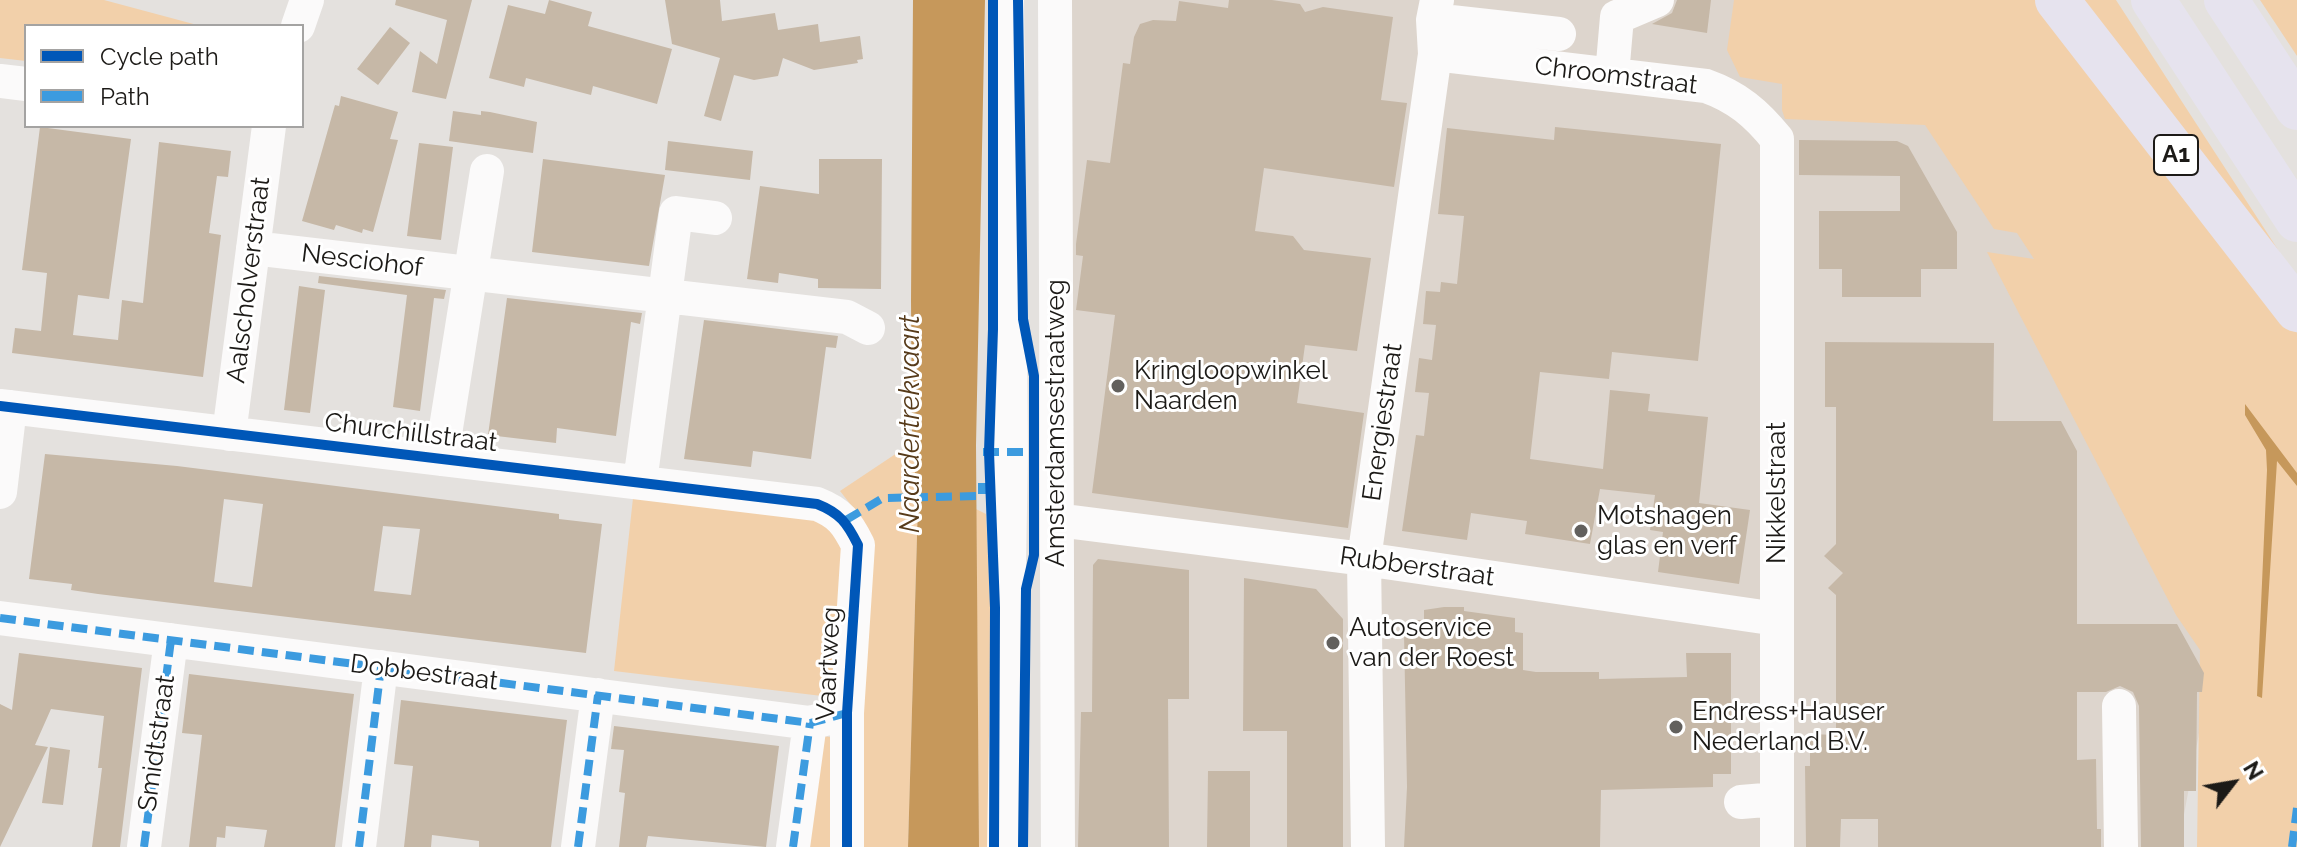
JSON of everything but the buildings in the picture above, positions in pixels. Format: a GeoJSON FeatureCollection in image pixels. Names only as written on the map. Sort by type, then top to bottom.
{"type":"FeatureCollection","features":[{"type":"Feature","properties":{"kind":"highway","name":"A1"},"geometry":{"type":"LineString","coordinates":[[2057,0],[2297,310]]}},
{"type":"Feature","properties":{"kind":"highway","name":"A1"},"geometry":{"type":"LineString","coordinates":[[2153,0],[2297,220]]}},
{"type":"Feature","properties":{"kind":"highway"},"geometry":{"type":"LineString","coordinates":[[2226,0],[2297,108]]}},
{"type":"Feature","properties":{"kind":"street"},"geometry":{"type":"LineString","coordinates":[[299,24],[307,0]]}},
{"type":"Feature","properties":{"kind":"street","name":"Amsterdamsestraatweg"},"geometry":{"type":"LineString","coordinates":[[1004,847],[1011,452],[1007,0]]}},
{"type":"Feature","properties":{"kind":"street","name":"Amsterdamsestraatweg"},"geometry":{"type":"LineString","coordinates":[[1055,0],[1058,847]]}},
{"type":"Feature","properties":{"kind":"street"},"geometry":{"type":"LineString","coordinates":[[1602,74],[1613,6],[1657,0]]}},
{"type":"Feature","properties":{"kind":"street"},"geometry":{"type":"LineString","coordinates":[[1435,10],[1559,34]]}},
{"type":"Feature","properties":{"kind":"street","name":"Energiestraat"},"geometry":{"type":"LineString","coordinates":[[1368,847],[1364,559],[1435,54],[1435,10]]}},
{"type":"Feature","properties":{"kind":"street","name":"Chroomstraat"},"geometry":{"type":"LineString","coordinates":[[1435,54],[1706,86],[1734,96],[1759,116],[1777,139]]}},
{"type":"Feature","properties":{"kind":"street"},"geometry":{"type":"LineString","coordinates":[[0,81],[24,84]]}},
{"type":"Feature","properties":{"kind":"street","name":"Aalscholverstraat"},"geometry":{"type":"LineString","coordinates":[[229,434],[269,128]]}},
{"type":"Feature","properties":{"kind":"street","name":"Nikkelstraat"},"geometry":{"type":"LineString","coordinates":[[1777,139],[1777,847]]}},
{"type":"Feature","properties":{"kind":"street"},"geometry":{"type":"LineString","coordinates":[[472,273],[487,171]]}},
{"type":"Feature","properties":{"kind":"street"},"geometry":{"type":"LineString","coordinates":[[640,482],[676,213],[715,218]]}},
{"type":"Feature","properties":{"kind":"street","name":"Nesciohof"},"geometry":{"type":"LineString","coordinates":[[253,248],[847,317],[868,328]]}},
{"type":"Feature","properties":{"kind":"street","name":"Churchillstraat"},"geometry":{"type":"LineString","coordinates":[[441,459],[472,273]]}},
{"type":"Feature","properties":{"kind":"street"},"geometry":{"type":"LineString","coordinates":[[0,492],[5,407]]}},
{"type":"Feature","properties":{"kind":"street","name":"Churchillstraat"},"geometry":{"type":"LineString","coordinates":[[5,407],[817,504]]}},
{"type":"Feature","properties":{"kind":"street","name":"Vaartweg"},"geometry":{"type":"LineString","coordinates":[[817,504],[846,520],[858,545],[847,713],[847,847]]}},
{"type":"Feature","properties":{"kind":"street","name":"Rubberstraat"},"geometry":{"type":"LineString","coordinates":[[1057,520],[1364,559],[1777,619]]}},
{"type":"Feature","properties":{"kind":"street","name":"Dobbestraat"},"geometry":{"type":"LineString","coordinates":[[0,618],[810,723],[847,713]]}},
{"type":"Feature","properties":{"kind":"street","name":"Smidtstraat"},"geometry":{"type":"LineString","coordinates":[[144,847],[171,640]]}},
{"type":"Feature","properties":{"kind":"street"},"geometry":{"type":"LineString","coordinates":[[359,847],[381,667]]}},
{"type":"Feature","properties":{"kind":"street"},"geometry":{"type":"LineString","coordinates":[[578,847],[598,695]]}},
{"type":"Feature","properties":{"kind":"street"},"geometry":{"type":"LineString","coordinates":[[2119,706],[2121,847]]}},
{"type":"Feature","properties":{"kind":"street","name":"Vaartweg"},"geometry":{"type":"LineString","coordinates":[[793,847],[810,723]]}},
{"type":"Feature","properties":{"kind":"street"},"geometry":{"type":"LineString","coordinates":[[1741,802],[1777,799]]}},
{"type":"Feature","properties":{"kind":"shaded area"},"geometry":{"type":"Polygon","coordinates":[[[0,0],[104,0],[194,24],[24,24],[24,61],[0,58],[0,0]]]}},
{"type":"Feature","properties":{"kind":"shaded area"},"geometry":{"type":"Polygon","coordinates":[[[913,0],[985,0],[976,445],[979,847],[908,847],[918,502],[912,443],[913,0]]]}},
{"type":"Feature","properties":{"kind":"shaded area"},"geometry":{"type":"Polygon","coordinates":[[[1055,0],[1945,0],[2252,446],[2178,847],[1068,847],[1055,0]]]}},
{"type":"Feature","properties":{"kind":"shaded area"},"geometry":{"type":"Polygon","coordinates":[[[1734,0],[2038,0],[2297,333],[2297,847],[2197,847],[2200,650],[2176,615],[1987,252],[2034,259],[2017,233],[1994,229],[1925,125],[1785,119],[1782,84],[1740,77],[1727,50],[1734,0]]]}},
{"type":"Feature","properties":{"kind":"shaded area"},"geometry":{"type":"Polygon","coordinates":[[[2075,0],[2116,0],[2297,279],[2075,0]]]}},
{"type":"Feature","properties":{"kind":"shaded area"},"geometry":{"type":"Polygon","coordinates":[[[2260,0],[2297,0],[2297,56],[2260,0]]]}},
{"type":"Feature","properties":{"kind":"shaded area"},"geometry":{"type":"Polygon","coordinates":[[[2245,404],[2297,473],[2297,486],[2277,461],[2262,698],[2257,696],[2266,450],[2245,415],[2245,404]]]}},
{"type":"Feature","properties":{"kind":"shaded area"},"geometry":{"type":"Polygon","coordinates":[[[912,443],[918,502],[908,847],[855,847],[858,514],[840,491],[912,443]]]}},
{"type":"Feature","properties":{"kind":"shaded area"},"geometry":{"type":"Polygon","coordinates":[[[634,489],[827,517],[845,547],[833,690],[822,696],[614,671],[634,489]]]}},
{"type":"Feature","properties":{"kind":"shaded area"},"geometry":{"type":"Polygon","coordinates":[[[976,509],[986,514],[990,601],[989,847],[979,847],[976,509]]]}},
{"type":"Feature","properties":{"kind":"shaded area"},"geometry":{"type":"Polygon","coordinates":[[[820,736],[831,737],[832,847],[806,847],[820,736]]]}},
{"type":"Feature","properties":{"kind":"marked path"},"geometry":{"type":"LineString","coordinates":[[983,452],[1035,452]]}},
{"type":"Feature","properties":{"kind":"marked path"},"geometry":{"type":"LineString","coordinates":[[846,520],[883,498],[982,496],[982,483]]}},
{"type":"Feature","properties":{"kind":"marked path"},"geometry":{"type":"LineString","coordinates":[[0,618],[810,723],[847,713]]}},
{"type":"Feature","properties":{"kind":"marked path"},"geometry":{"type":"LineString","coordinates":[[144,847],[171,640]]}},
{"type":"Feature","properties":{"kind":"marked path"},"geometry":{"type":"LineString","coordinates":[[359,847],[381,667]]}},
{"type":"Feature","properties":{"kind":"marked path"},"geometry":{"type":"LineString","coordinates":[[578,847],[598,695]]}},
{"type":"Feature","properties":{"kind":"marked path"},"geometry":{"type":"LineString","coordinates":[[793,847],[810,723]]}},
{"type":"Feature","properties":{"kind":"marked path"},"geometry":{"type":"LineString","coordinates":[[2292,847],[2297,808]]}},
{"type":"Feature","properties":{"kind":"cycle path"},"geometry":{"type":"LineString","coordinates":[[993,0],[993,329],[989,452],[995,608],[994,847]]}},
{"type":"Feature","properties":{"kind":"cycle path"},"geometry":{"type":"LineString","coordinates":[[1018,0],[1023,319],[1034,376],[1034,555],[1026,589],[1023,847]]}},
{"type":"Feature","properties":{"kind":"cycle path"},"geometry":{"type":"LineString","coordinates":[[0,406],[825,507],[842,520],[858,545],[847,713],[847,847]]}},
{"type":"Feature","properties":{"kind":"place","name":"Kringloopwinkel Naarden"},"geometry":{"type":"Point","coordinates":[1118,386]}},
{"type":"Feature","properties":{"kind":"place","name":"Motshagen glas en verf"},"geometry":{"type":"Point","coordinates":[1581,531]}},
{"type":"Feature","properties":{"kind":"place","name":"Autoservice van der Roest"},"geometry":{"type":"Point","coordinates":[1333,643]}},
{"type":"Feature","properties":{"kind":"place","name":"Endress+Hauser Nederland B.V."},"geometry":{"type":"Point","coordinates":[1676,727]}},
{"type":"Feature","properties":{"kind":"water label","name":"Naardertrekvaart"},"geometry":{"type":"Point","coordinates":[911,424]}}]}
